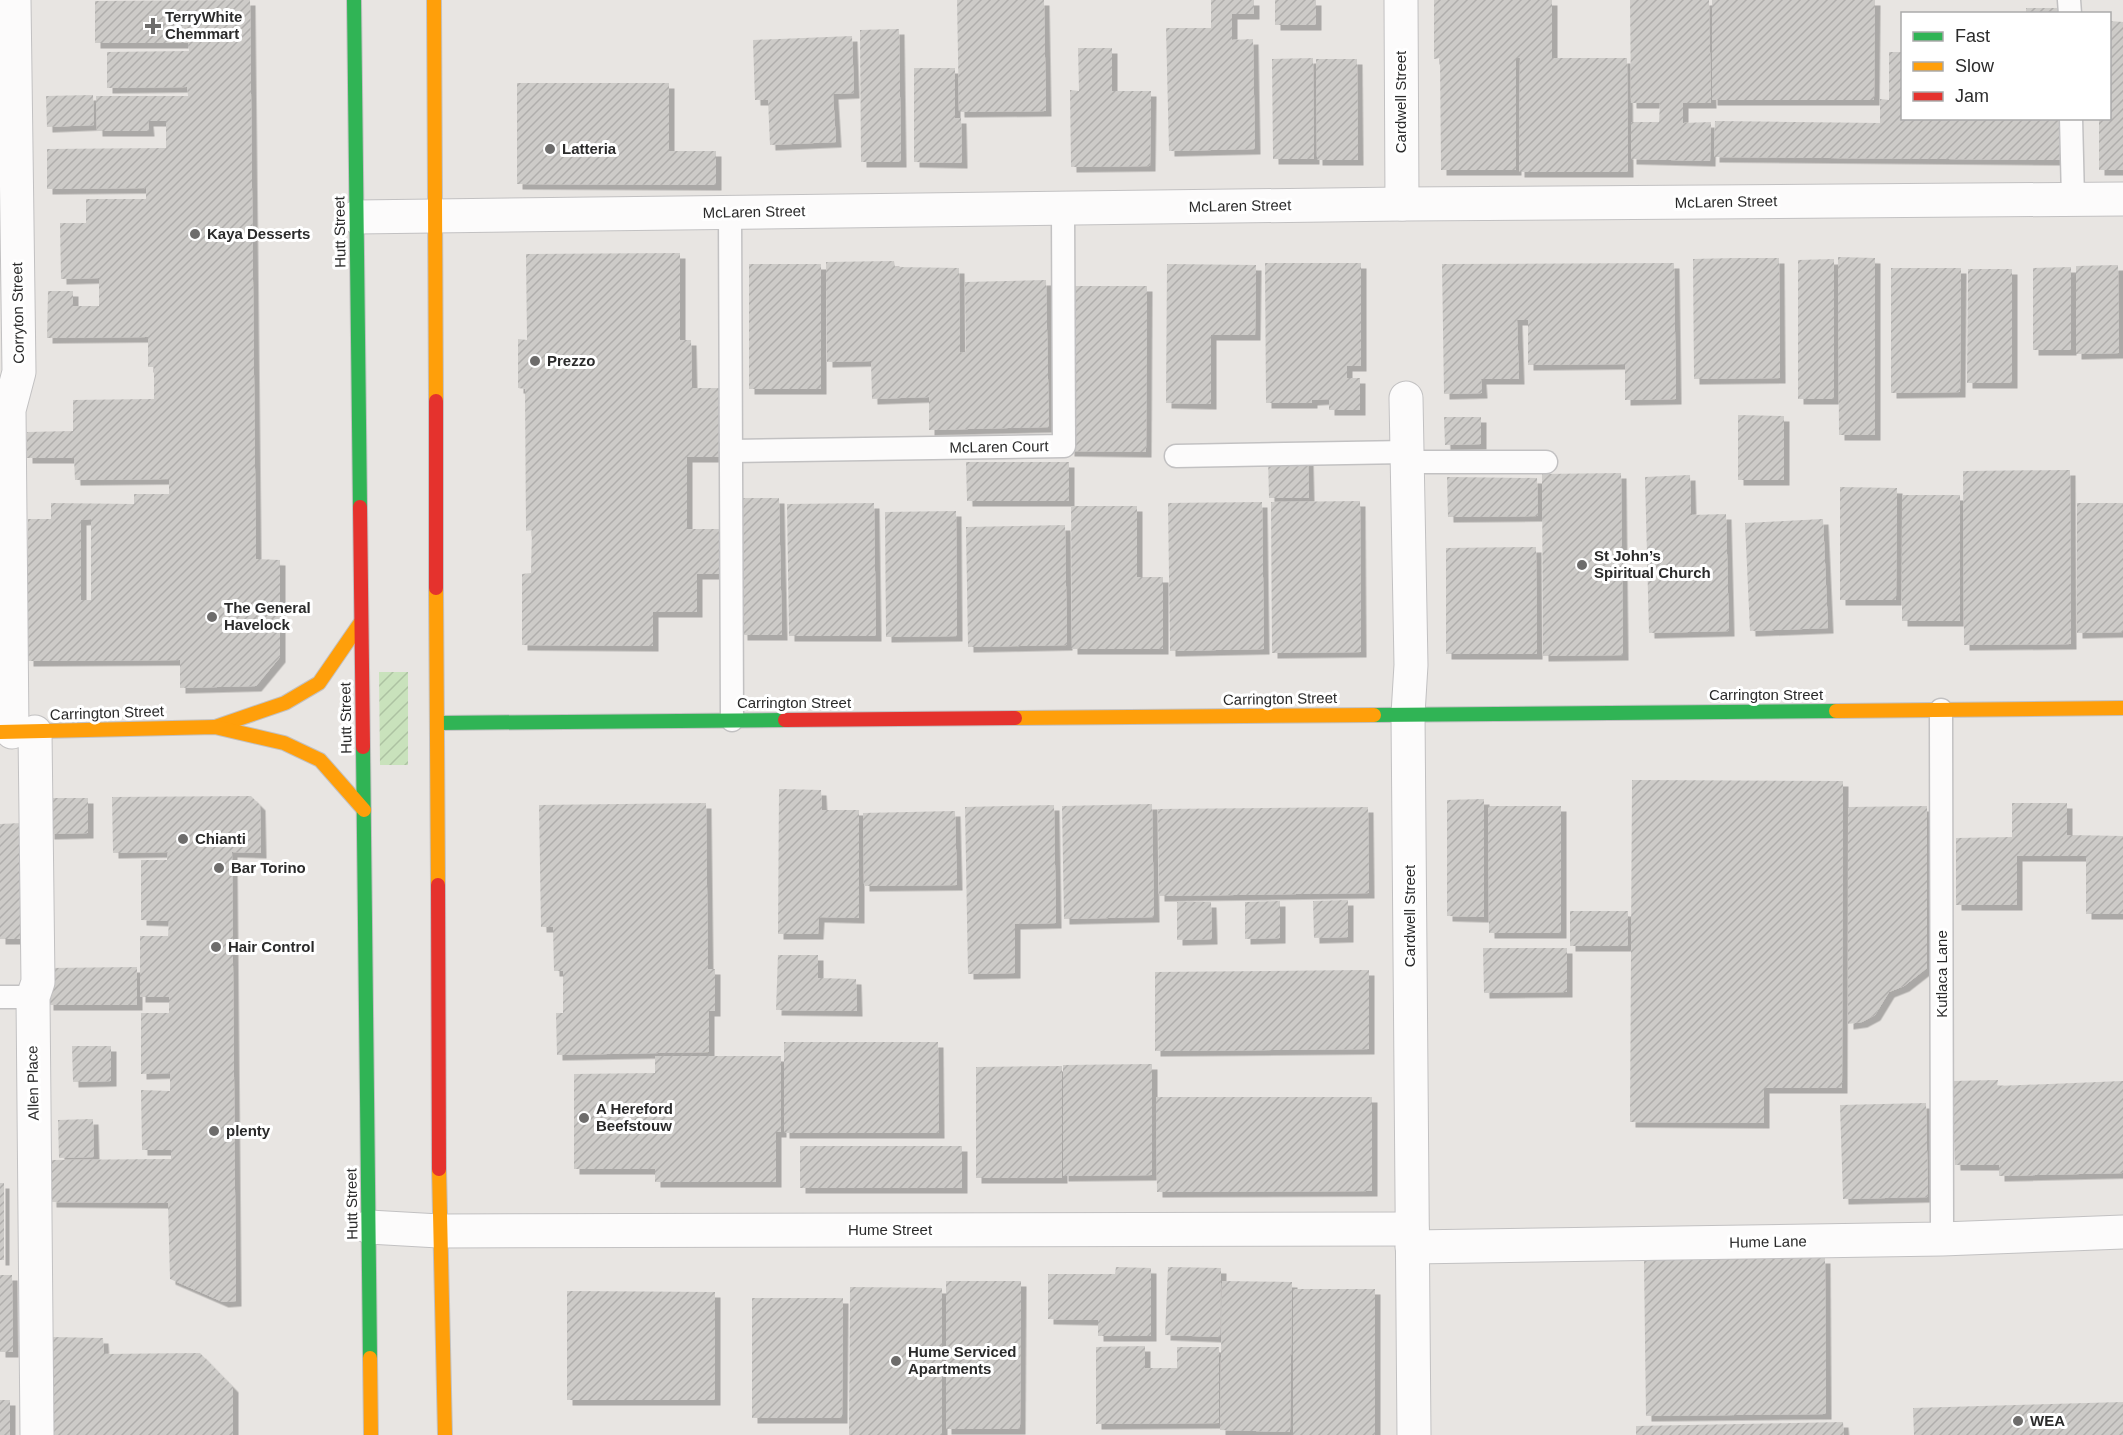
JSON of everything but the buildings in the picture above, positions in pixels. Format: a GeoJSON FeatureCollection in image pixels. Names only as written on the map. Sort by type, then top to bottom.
{"type":"FeatureCollection","features":[{"type":"Feature","properties":{"kind":"main road","name":"Hutt Street"},"geometry":{"type":"LineString","coordinates":[[354,0],[371,1435]]}},
{"type":"Feature","properties":{"kind":"main road"},"geometry":{"type":"LineString","coordinates":[[434,0],[439,1231],[445,1435]]}},
{"type":"Feature","properties":{"kind":"main road","name":"Carrington Street"},"geometry":{"type":"LineString","coordinates":[[215,727],[285,703],[319,682],[361,622]]}},
{"type":"Feature","properties":{"kind":"main road","name":"Carrington Street"},"geometry":{"type":"LineString","coordinates":[[437,723],[2123,708]]}},
{"type":"Feature","properties":{"kind":"main road","name":"Carrington Street"},"geometry":{"type":"LineString","coordinates":[[16,732],[215,727],[284,743],[320,760],[364,810]]}},
{"type":"Feature","properties":{"kind":"street","name":"Corryton Street"},"geometry":{"type":"LineString","coordinates":[[14,0],[19,372],[9,410],[16,732]]}},
{"type":"Feature","properties":{"kind":"street","name":"Cardwell Street"},"geometry":{"type":"LineString","coordinates":[[1401,0],[1402,204]]}},
{"type":"Feature","properties":{"kind":"street","name":"McLaren Street"},"geometry":{"type":"LineString","coordinates":[[357,217],[1402,204],[2123,199]]}},
{"type":"Feature","properties":{"kind":"street","name":"Cardwell Street"},"geometry":{"type":"LineString","coordinates":[[1406,398],[1411,664],[1408,714],[1414,1435]]}},
{"type":"Feature","properties":{"kind":"street","name":"Allen Place"},"geometry":{"type":"LineString","coordinates":[[16,732],[38,982],[33,997],[37,1435]]}},
{"type":"Feature","properties":{"kind":"street","name":"Hume Street"},"geometry":{"type":"LineString","coordinates":[[369,1227],[439,1231],[1412,1238]]}},
{"type":"Feature","properties":{"kind":"street","name":"Hume Lane"},"geometry":{"type":"LineString","coordinates":[[1412,1238],[1942,1239],[2123,1232]]}},
{"type":"Feature","properties":{"kind":"lane"},"geometry":{"type":"LineString","coordinates":[[2072,120],[2073,199]]}},
{"type":"Feature","properties":{"kind":"lane","name":"McLaren Court"},"geometry":{"type":"LineString","coordinates":[[731,451],[1064,446],[1063,208]]}},
{"type":"Feature","properties":{"kind":"lane"},"geometry":{"type":"LineString","coordinates":[[730,212],[732,720]]}},
{"type":"Feature","properties":{"kind":"lane"},"geometry":{"type":"LineString","coordinates":[[1176,456],[1407,457],[1546,462]]}},
{"type":"Feature","properties":{"kind":"lane","name":"Kutlaca Lane"},"geometry":{"type":"LineString","coordinates":[[1941,710],[1942,1239]]}},
{"type":"Feature","properties":{"kind":"lane"},"geometry":{"type":"LineString","coordinates":[[0,997],[33,997]]}},
{"type":"Feature","properties":{"kind":"green space"},"geometry":{"type":"Polygon","coordinates":[[[379,672],[408,672],[408,765],[380,765],[379,672]]]}},
{"type":"Feature","properties":{"kind":"traffic: fast"},"geometry":{"type":"LineString","coordinates":[[354,0],[360,507]]}},
{"type":"Feature","properties":{"kind":"traffic: fast"},"geometry":{"type":"LineString","coordinates":[[1374,715],[1836,711]]}},
{"type":"Feature","properties":{"kind":"traffic: fast"},"geometry":{"type":"LineString","coordinates":[[437,723],[785,720]]}},
{"type":"Feature","properties":{"kind":"traffic: fast"},"geometry":{"type":"LineString","coordinates":[[363,747],[370,1358]]}},
{"type":"Feature","properties":{"kind":"traffic: slow"},"geometry":{"type":"LineString","coordinates":[[434,0],[436,401]]}},
{"type":"Feature","properties":{"kind":"traffic: slow"},"geometry":{"type":"LineString","coordinates":[[436,588],[438,885]]}},
{"type":"Feature","properties":{"kind":"traffic: slow"},"geometry":{"type":"LineString","coordinates":[[215,727],[285,703],[319,683],[361,622]]}},
{"type":"Feature","properties":{"kind":"traffic: slow"},"geometry":{"type":"LineString","coordinates":[[1836,711],[2123,708]]}},
{"type":"Feature","properties":{"kind":"traffic: slow"},"geometry":{"type":"LineString","coordinates":[[1015,718],[1374,715]]}},
{"type":"Feature","properties":{"kind":"traffic: slow"},"geometry":{"type":"LineString","coordinates":[[0,732],[215,727],[284,743],[320,760],[364,810]]}},
{"type":"Feature","properties":{"kind":"traffic: slow"},"geometry":{"type":"LineString","coordinates":[[439,1169],[445,1435]]}},
{"type":"Feature","properties":{"kind":"traffic: slow"},"geometry":{"type":"LineString","coordinates":[[370,1358],[371,1435]]}},
{"type":"Feature","properties":{"kind":"traffic: jam"},"geometry":{"type":"LineString","coordinates":[[436,401],[436,588]]}},
{"type":"Feature","properties":{"kind":"traffic: jam"},"geometry":{"type":"LineString","coordinates":[[360,507],[363,747]]}},
{"type":"Feature","properties":{"kind":"traffic: jam"},"geometry":{"type":"LineString","coordinates":[[785,720],[1015,718]]}},
{"type":"Feature","properties":{"kind":"traffic: jam"},"geometry":{"type":"LineString","coordinates":[[438,885],[439,1169]]}},
{"type":"Feature","properties":{"kind":"place","name":"TerryWhite Chemmart"},"geometry":{"type":"Point","coordinates":[153,26]}},
{"type":"Feature","properties":{"kind":"place","name":"Latteria"},"geometry":{"type":"Point","coordinates":[550,149]}},
{"type":"Feature","properties":{"kind":"place","name":"Kaya Desserts"},"geometry":{"type":"Point","coordinates":[195,234]}},
{"type":"Feature","properties":{"kind":"place","name":"Prezzo"},"geometry":{"type":"Point","coordinates":[535,361]}},
{"type":"Feature","properties":{"kind":"place","name":"St John’s Spiritual Church"},"geometry":{"type":"Point","coordinates":[1582,565]}},
{"type":"Feature","properties":{"kind":"place","name":"The General Havelock"},"geometry":{"type":"Point","coordinates":[212,617]}},
{"type":"Feature","properties":{"kind":"place","name":"Chianti"},"geometry":{"type":"Point","coordinates":[183,839]}},
{"type":"Feature","properties":{"kind":"place","name":"Bar Torino"},"geometry":{"type":"Point","coordinates":[219,868]}},
{"type":"Feature","properties":{"kind":"place","name":"Hair Control"},"geometry":{"type":"Point","coordinates":[216,947]}},
{"type":"Feature","properties":{"kind":"place","name":"A Hereford Beefstouw"},"geometry":{"type":"Point","coordinates":[584,1118]}},
{"type":"Feature","properties":{"kind":"place","name":"plenty"},"geometry":{"type":"Point","coordinates":[214,1131]}},
{"type":"Feature","properties":{"kind":"place","name":"Hume Serviced Apartments"},"geometry":{"type":"Point","coordinates":[896,1361]}},
{"type":"Feature","properties":{"kind":"place","name":"WEA"},"geometry":{"type":"Point","coordinates":[2018,1421]}}]}
